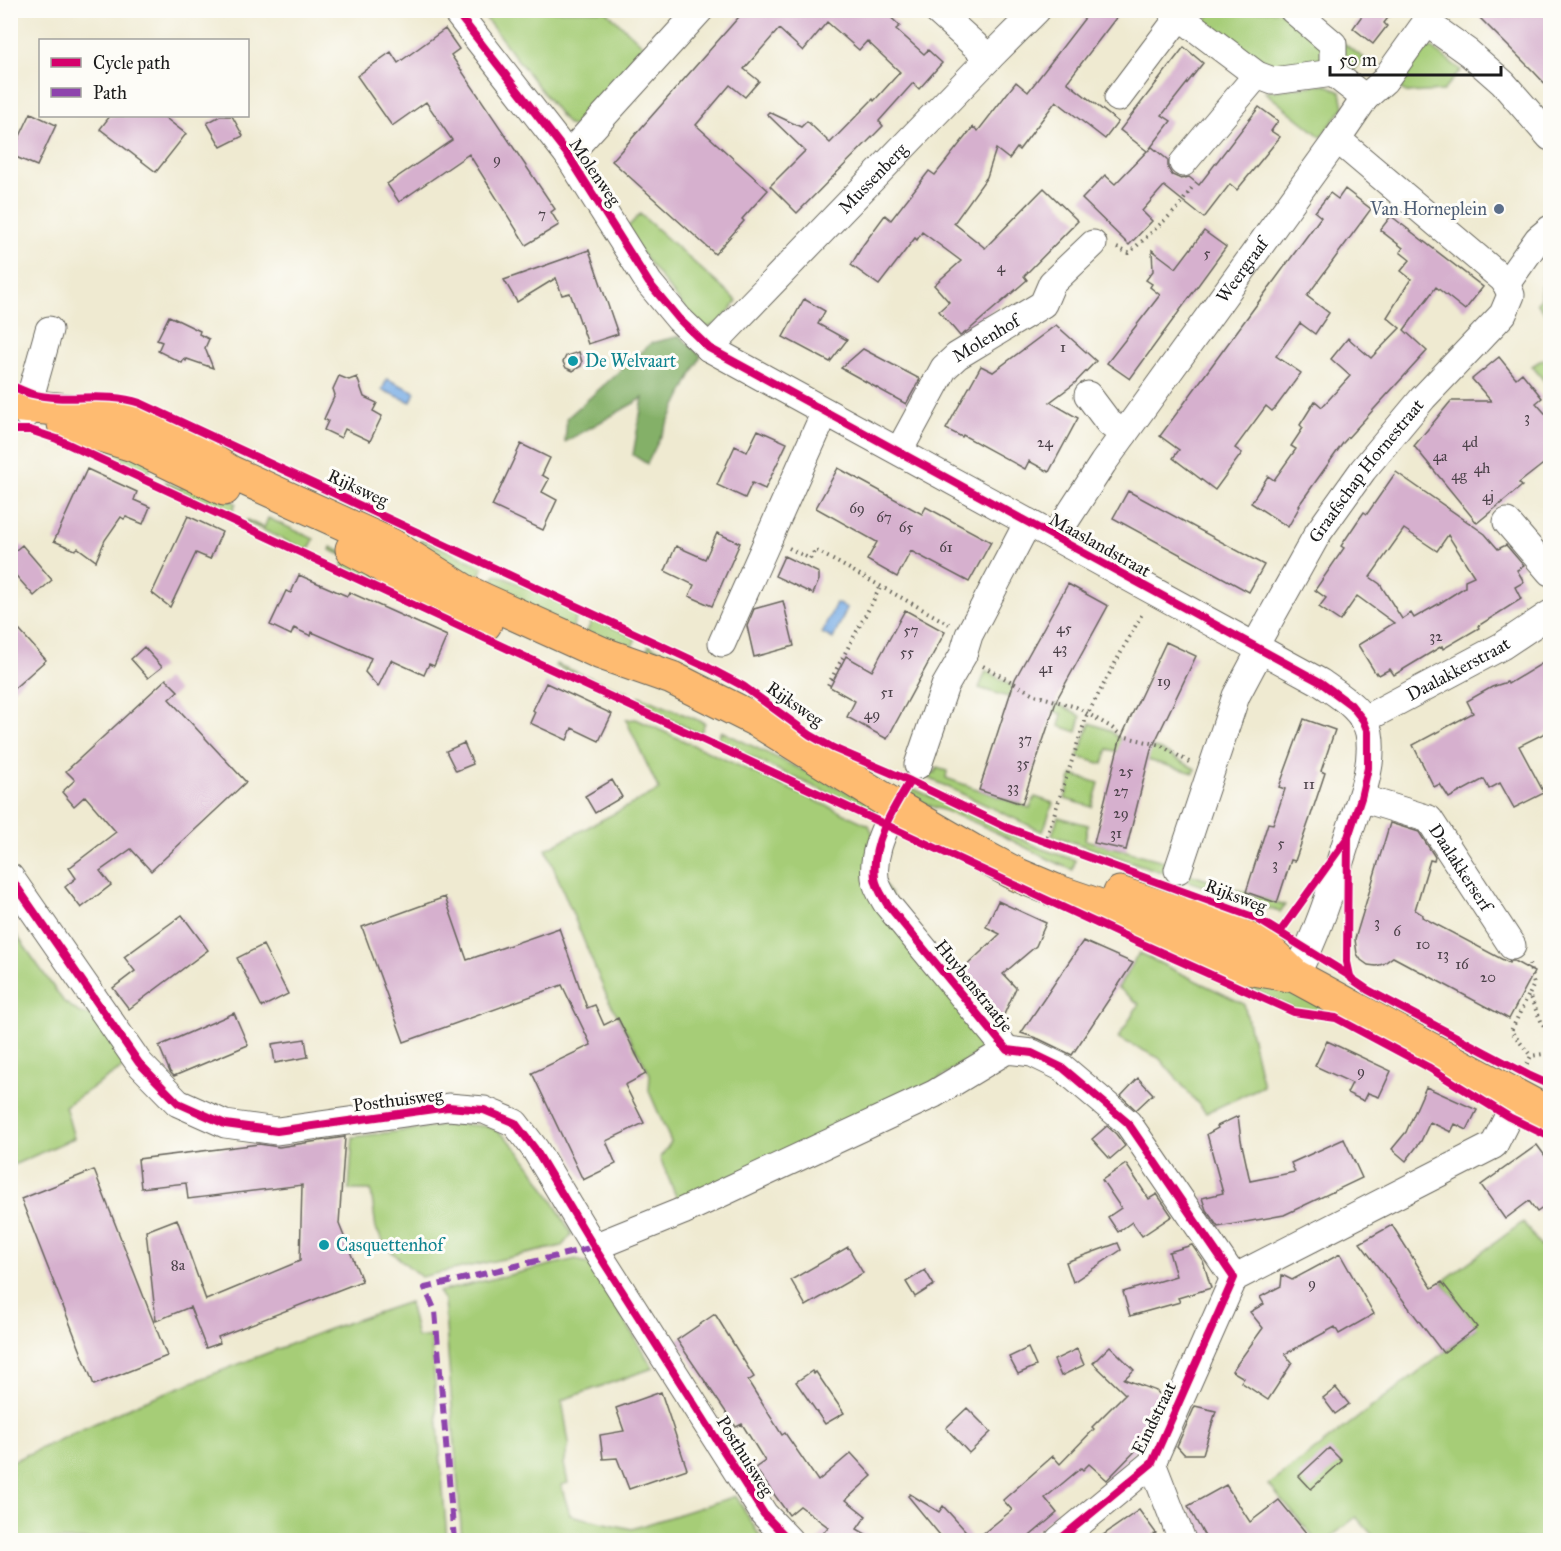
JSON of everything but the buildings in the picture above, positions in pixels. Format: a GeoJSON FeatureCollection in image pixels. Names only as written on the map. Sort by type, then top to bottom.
{"type":"FeatureCollection","features":[{"type":"Feature","properties":{"kind":"main road","name":"Rijksweg"},"geometry":{"type":"LineString","coordinates":[[19,409],[105,412],[131,416],[154,424],[217,464],[391,544],[465,591],[601,652],[672,678],[758,721],[895,806],[970,828],[1074,878],[1223,928],[1267,949],[1295,976],[1520,1078],[1551,1114]]}},
{"type":"Feature","properties":{"kind":"street","name":"Molenweg"},"geometry":{"type":"LineString","coordinates":[[455,10],[567,155],[649,283],[680,320],[709,348]]}},
{"type":"Feature","properties":{"kind":"street"},"geometry":{"type":"LineString","coordinates":[[567,155],[700,10]]}},
{"type":"Feature","properties":{"kind":"street"},"geometry":{"type":"LineString","coordinates":[[936,10],[989,58]]}},
{"type":"Feature","properties":{"kind":"street","name":"Mussenberg"},"geometry":{"type":"LineString","coordinates":[[709,348],[1037,10]]}},
{"type":"Feature","properties":{"kind":"street"},"geometry":{"type":"LineString","coordinates":[[1293,10],[1333,44],[1334,73]]}},
{"type":"Feature","properties":{"kind":"street"},"geometry":{"type":"LineString","coordinates":[[1118,98],[1175,14],[1257,75],[1273,81],[1334,73],[1365,98]]}},
{"type":"Feature","properties":{"kind":"street"},"geometry":{"type":"LineString","coordinates":[[1431,17],[1503,83],[1551,137]]}},
{"type":"Feature","properties":{"kind":"street","name":"Weergraaf"},"geometry":{"type":"LineString","coordinates":[[1055,537],[1124,434],[1365,98],[1384,81],[1431,17]]}},
{"type":"Feature","properties":{"kind":"street"},"geometry":{"type":"LineString","coordinates":[[1183,163],[1257,75]]}},
{"type":"Feature","properties":{"kind":"street"},"geometry":{"type":"LineString","coordinates":[[1337,139],[1505,280],[1506,284],[1538,239],[1551,229]]}},
{"type":"Feature","properties":{"kind":"street","name":"Molenhof"},"geometry":{"type":"LineString","coordinates":[[899,452],[944,368],[957,356],[1043,304],[1052,283],[1093,244]]}},
{"type":"Feature","properties":{"kind":"street","name":"Graafschap Hornestraat"},"geometry":{"type":"LineString","coordinates":[[1258,648],[1318,533],[1363,470],[1423,398],[1503,314],[1511,295],[1506,284]]}},
{"type":"Feature","properties":{"kind":"street"},"geometry":{"type":"LineString","coordinates":[[19,409],[49,330]]}},
{"type":"Feature","properties":{"kind":"street","name":"Maaslandstraat"},"geometry":{"type":"LineString","coordinates":[[709,348],[1320,681],[1352,705],[1363,720]]}},
{"type":"Feature","properties":{"kind":"street"},"geometry":{"type":"LineString","coordinates":[[1088,395],[1102,416],[1124,434]]}},
{"type":"Feature","properties":{"kind":"street"},"geometry":{"type":"LineString","coordinates":[[722,643],[825,412]]}},
{"type":"Feature","properties":{"kind":"street","name":"Maaslandstraat"},"geometry":{"type":"LineString","coordinates":[[918,765],[945,686],[1028,522]]}},
{"type":"Feature","properties":{"kind":"street"},"geometry":{"type":"LineString","coordinates":[[1508,522],[1551,572]]}},
{"type":"Feature","properties":{"kind":"street","name":"Daalakkerstraat"},"geometry":{"type":"LineString","coordinates":[[1363,720],[1502,646],[1551,614]]}},
{"type":"Feature","properties":{"kind":"street"},"geometry":{"type":"LineString","coordinates":[[1178,870],[1236,696],[1258,648]]}},
{"type":"Feature","properties":{"kind":"street"},"geometry":{"type":"LineString","coordinates":[[1295,976],[1309,951],[1361,798],[1368,768],[1369,747],[1368,732],[1363,720]]}},
{"type":"Feature","properties":{"kind":"street","name":"Daalakkerserf"},"geometry":{"type":"LineString","coordinates":[[1361,798],[1429,819],[1512,946]]}},
{"type":"Feature","properties":{"kind":"street","name":"Huybenstraatje"},"geometry":{"type":"LineString","coordinates":[[895,806],[880,837],[876,853],[875,880],[887,904],[1007,1050]]}},
{"type":"Feature","properties":{"kind":"street","name":"Posthuisweg"},"geometry":{"type":"LineString","coordinates":[[10,877],[139,1064],[178,1103],[225,1125],[277,1131],[448,1107],[484,1110],[515,1123],[535,1149],[594,1247],[764,1514],[789,1540]]}},
{"type":"Feature","properties":{"kind":"street","name":"Huybenstraatje"},"geometry":{"type":"LineString","coordinates":[[594,1247],[683,1211],[934,1094],[1007,1050],[1032,1053],[1063,1068],[1128,1123],[1234,1278]]}},
{"type":"Feature","properties":{"kind":"street"},"geometry":{"type":"LineString","coordinates":[[1234,1278],[1494,1145],[1520,1078]]}},
{"type":"Feature","properties":{"kind":"street","name":"Eindstraat"},"geometry":{"type":"LineString","coordinates":[[1059,1540],[1152,1463],[1234,1278]]}},
{"type":"Feature","properties":{"kind":"street"},"geometry":{"type":"LineString","coordinates":[[1152,1463],[1182,1540]]}},
{"type":"Feature","properties":{"kind":"path"},"geometry":{"type":"LineString","coordinates":[[1093,244],[1113,247],[1129,253],[1162,224],[1178,208],[1199,179],[1183,163]]}},
{"type":"Feature","properties":{"kind":"path"},"geometry":{"type":"LineString","coordinates":[[769,538],[810,559],[815,550],[880,586],[1035,695],[1076,707],[1122,736],[1160,745],[1210,774]]}},
{"type":"Feature","properties":{"kind":"path"},"geometry":{"type":"LineString","coordinates":[[828,685],[880,586]]}},
{"type":"Feature","properties":{"kind":"path"},"geometry":{"type":"LineString","coordinates":[[1036,839],[1055,846]]}},
{"type":"Feature","properties":{"kind":"path"},"geometry":{"type":"LineString","coordinates":[[1512,946],[1529,962],[1534,984],[1511,1031],[1531,1056]]}},
{"type":"Feature","properties":{"kind":"path"},"geometry":{"type":"LineString","coordinates":[[1528,995],[1551,1040]]}},
{"type":"Feature","properties":{"kind":"path"},"geometry":{"type":"LineString","coordinates":[[1531,1056],[1551,1053]]}},
{"type":"Feature","properties":{"kind":"path"},"geometry":{"type":"LineString","coordinates":[[1520,1078],[1531,1056]]}},
{"type":"Feature","properties":{"kind":"shaded area"},"geometry":{"type":"Polygon","coordinates":[[[968,11],[1015,11],[981,23],[968,11]]]}},
{"type":"Feature","properties":{"kind":"green space"},"geometry":{"type":"Polygon","coordinates":[[[480,11],[606,11],[645,47],[578,124],[568,125],[480,11]]]}},
{"type":"Feature","properties":{"kind":"green space"},"geometry":{"type":"Polygon","coordinates":[[[1213,11],[1280,11],[1329,49],[1329,65],[1273,71],[1204,22],[1213,11]]]}},
{"type":"Feature","properties":{"kind":"green space"},"geometry":{"type":"Polygon","coordinates":[[[1340,41],[1364,58],[1351,75],[1341,68],[1340,41]]]}},
{"type":"Feature","properties":{"kind":"green space"},"geometry":{"type":"Polygon","coordinates":[[[1426,47],[1431,47],[1461,70],[1443,91],[1407,93],[1397,86],[1426,47]]]}},
{"type":"Feature","properties":{"kind":"green space"},"geometry":{"type":"Polygon","coordinates":[[[1325,84],[1341,92],[1344,107],[1321,137],[1265,92],[1325,84]]]}},
{"type":"Feature","properties":{"kind":"green space"},"geometry":{"type":"Polygon","coordinates":[[[640,214],[737,301],[716,324],[699,326],[624,231],[640,214]]]}},
{"type":"Feature","properties":{"kind":"green space"},"geometry":{"type":"Polygon","coordinates":[[[1544,257],[1550,257],[1550,319],[1537,303],[1541,299],[1544,257]]]}},
{"type":"Feature","properties":{"kind":"green space"},"geometry":{"type":"Polygon","coordinates":[[[680,336],[701,356],[647,464],[633,455],[643,398],[565,442],[567,418],[651,343],[680,336]]]}},
{"type":"Feature","properties":{"kind":"green space"},"geometry":{"type":"Polygon","coordinates":[[[1543,359],[1550,367],[1550,388],[1532,366],[1543,359]]]}},
{"type":"Feature","properties":{"kind":"green space"},"geometry":{"type":"Polygon","coordinates":[[[113,444],[153,462],[147,476],[107,458],[113,444]]]}},
{"type":"Feature","properties":{"kind":"green space"},"geometry":{"type":"Polygon","coordinates":[[[186,480],[236,503],[230,516],[165,485],[166,482],[181,489],[186,480]]]}},
{"type":"Feature","properties":{"kind":"green space"},"geometry":{"type":"Polygon","coordinates":[[[268,518],[314,539],[308,551],[246,522],[247,520],[264,528],[268,518]]]}},
{"type":"Feature","properties":{"kind":"green space"},"geometry":{"type":"Polygon","coordinates":[[[422,539],[483,567],[478,578],[430,561],[435,550],[420,543],[422,539]]]}},
{"type":"Feature","properties":{"kind":"green space"},"geometry":{"type":"Polygon","coordinates":[[[331,547],[381,572],[376,583],[342,567],[346,557],[330,550],[331,547]]]}},
{"type":"Feature","properties":{"kind":"green space"},"geometry":{"type":"Polygon","coordinates":[[[496,574],[579,611],[570,633],[508,604],[512,594],[491,585],[496,574]]]}},
{"type":"Feature","properties":{"kind":"green space"},"geometry":{"type":"Polygon","coordinates":[[[593,618],[636,638],[629,653],[584,638],[593,618]]]}},
{"type":"Feature","properties":{"kind":"green space"},"geometry":{"type":"Polygon","coordinates":[[[649,645],[699,668],[697,672],[665,657],[661,666],[643,659],[649,645]]]}},
{"type":"Feature","properties":{"kind":"green space"},"geometry":{"type":"Polygon","coordinates":[[[556,664],[628,693],[626,699],[555,666],[556,664]]]}},
{"type":"Feature","properties":{"kind":"green space"},"geometry":{"type":"Polygon","coordinates":[[[986,671],[1034,698],[1065,707],[1081,716],[1077,732],[1059,726],[1062,714],[979,688],[986,671]]]}},
{"type":"Feature","properties":{"kind":"green space"},"geometry":{"type":"Polygon","coordinates":[[[639,696],[705,723],[700,734],[636,703],[639,696]]]}},
{"type":"Feature","properties":{"kind":"green space"},"geometry":{"type":"Polygon","coordinates":[[[636,719],[869,825],[874,836],[870,862],[984,1038],[981,1050],[930,1085],[678,1201],[660,1158],[671,1142],[649,1091],[650,1074],[607,997],[546,849],[659,790],[626,720],[636,719]]]}},
{"type":"Feature","properties":{"kind":"green space"},"geometry":{"type":"Polygon","coordinates":[[[1090,723],[1109,730],[1121,740],[1159,749],[1195,769],[1194,773],[1108,749],[1103,764],[1078,757],[1090,723]]]}},
{"type":"Feature","properties":{"kind":"green space"},"geometry":{"type":"Polygon","coordinates":[[[721,731],[890,812],[884,819],[718,742],[721,731]]]}},
{"type":"Feature","properties":{"kind":"green space"},"geometry":{"type":"Polygon","coordinates":[[[920,767],[935,773],[937,768],[947,771],[946,778],[1030,808],[1035,797],[1053,803],[1043,832],[918,773],[920,767]]]}},
{"type":"Feature","properties":{"kind":"green space"},"geometry":{"type":"Polygon","coordinates":[[[1072,775],[1099,783],[1092,807],[1065,799],[1072,775]]]}},
{"type":"Feature","properties":{"kind":"green space"},"geometry":{"type":"Polygon","coordinates":[[[912,788],[1042,849],[1075,860],[1073,870],[972,821],[906,798],[912,788]]]}},
{"type":"Feature","properties":{"kind":"green space"},"geometry":{"type":"Polygon","coordinates":[[[1058,817],[1088,825],[1085,840],[1164,861],[1164,866],[1285,905],[1280,912],[1052,835],[1058,817]]]}},
{"type":"Feature","properties":{"kind":"green space"},"geometry":{"type":"Polygon","coordinates":[[[10,926],[64,1002],[80,1013],[98,1017],[130,1063],[65,1106],[74,1138],[11,1166],[10,926]]]}},
{"type":"Feature","properties":{"kind":"green space"},"geometry":{"type":"Polygon","coordinates":[[[1139,953],[1244,1004],[1263,1086],[1206,1113],[1159,1058],[1118,1038],[1139,1004],[1118,988],[1139,953]]]}},
{"type":"Feature","properties":{"kind":"green space"},"geometry":{"type":"Polygon","coordinates":[[[1196,963],[1299,994],[1329,1012],[1296,1010],[1196,963]]]}},
{"type":"Feature","properties":{"kind":"green space"},"geometry":{"type":"Polygon","coordinates":[[[459,1124],[488,1127],[500,1133],[524,1157],[572,1234],[562,1246],[421,1277],[387,1248],[376,1229],[371,1190],[349,1190],[353,1137],[459,1124]]]}},
{"type":"Feature","properties":{"kind":"green space"},"geometry":{"type":"Polygon","coordinates":[[[1523,1222],[1550,1259],[1550,1540],[1377,1540],[1356,1517],[1327,1540],[1316,1540],[1269,1485],[1476,1328],[1442,1282],[1523,1222]]]}},
{"type":"Feature","properties":{"kind":"green space"},"geometry":{"type":"Polygon","coordinates":[[[576,1259],[592,1266],[653,1368],[562,1400],[569,1443],[564,1464],[568,1483],[561,1485],[570,1515],[632,1529],[736,1496],[762,1540],[462,1540],[444,1300],[438,1292],[576,1259]]]}},
{"type":"Feature","properties":{"kind":"green space"},"geometry":{"type":"Polygon","coordinates":[[[409,1302],[417,1338],[431,1336],[447,1540],[11,1540],[11,1462],[139,1403],[329,1329],[409,1302]]]}},
{"type":"Feature","properties":{"kind":"water"},"geometry":{"type":"Polygon","coordinates":[[[387,379],[415,392],[411,402],[382,390],[387,379]]]}},
{"type":"Feature","properties":{"kind":"water"},"geometry":{"type":"Polygon","coordinates":[[[836,603],[847,608],[833,639],[822,633],[836,603]]]}},
{"type":"Feature","properties":{"kind":"marked path"},"geometry":{"type":"LineString","coordinates":[[454,1540],[435,1311],[425,1288],[594,1247]]}},
{"type":"Feature","properties":{"kind":"cycle path"},"geometry":{"type":"LineString","coordinates":[[455,10],[568,155],[649,283],[679,319],[709,348],[1320,682],[1351,705],[1363,720],[1368,732],[1368,768],[1348,837],[1347,962],[1350,976]]}},
{"type":"Feature","properties":{"kind":"cycle path"},"geometry":{"type":"LineString","coordinates":[[10,385],[29,393],[59,398],[100,397],[140,403],[709,668],[743,686],[810,735],[833,748],[910,781],[1008,828],[1256,918],[1350,976],[1368,990],[1550,1085]]}},
{"type":"Feature","properties":{"kind":"cycle path"},"geometry":{"type":"LineString","coordinates":[[10,430],[30,430],[57,439],[1120,934],[1294,1012],[1336,1018],[1428,1067],[1509,1117],[1550,1137]]}},
{"type":"Feature","properties":{"kind":"cycle path"},"geometry":{"type":"LineString","coordinates":[[910,781],[885,827],[876,852],[876,881],[887,904],[1007,1050],[1032,1053],[1063,1068],[1128,1123],[1234,1278],[1152,1463],[1059,1540]]}},
{"type":"Feature","properties":{"kind":"cycle path"},"geometry":{"type":"LineString","coordinates":[[1280,932],[1348,837]]}},
{"type":"Feature","properties":{"kind":"cycle path"},"geometry":{"type":"LineString","coordinates":[[10,877],[139,1063],[178,1103],[225,1124],[277,1131],[448,1107],[484,1110],[515,1123],[535,1149],[594,1247],[764,1514],[789,1540]]}},
{"type":"Feature","properties":{"kind":"place","name":"Van Horneplein"},"geometry":{"type":"Point","coordinates":[1499,209]}},
{"type":"Feature","properties":{"kind":"place","name":"De Welvaart"},"geometry":{"type":"Point","coordinates":[573,361]}},
{"type":"Feature","properties":{"kind":"place","name":"Casquettenhof"},"geometry":{"type":"Point","coordinates":[324,1245]}}]}
